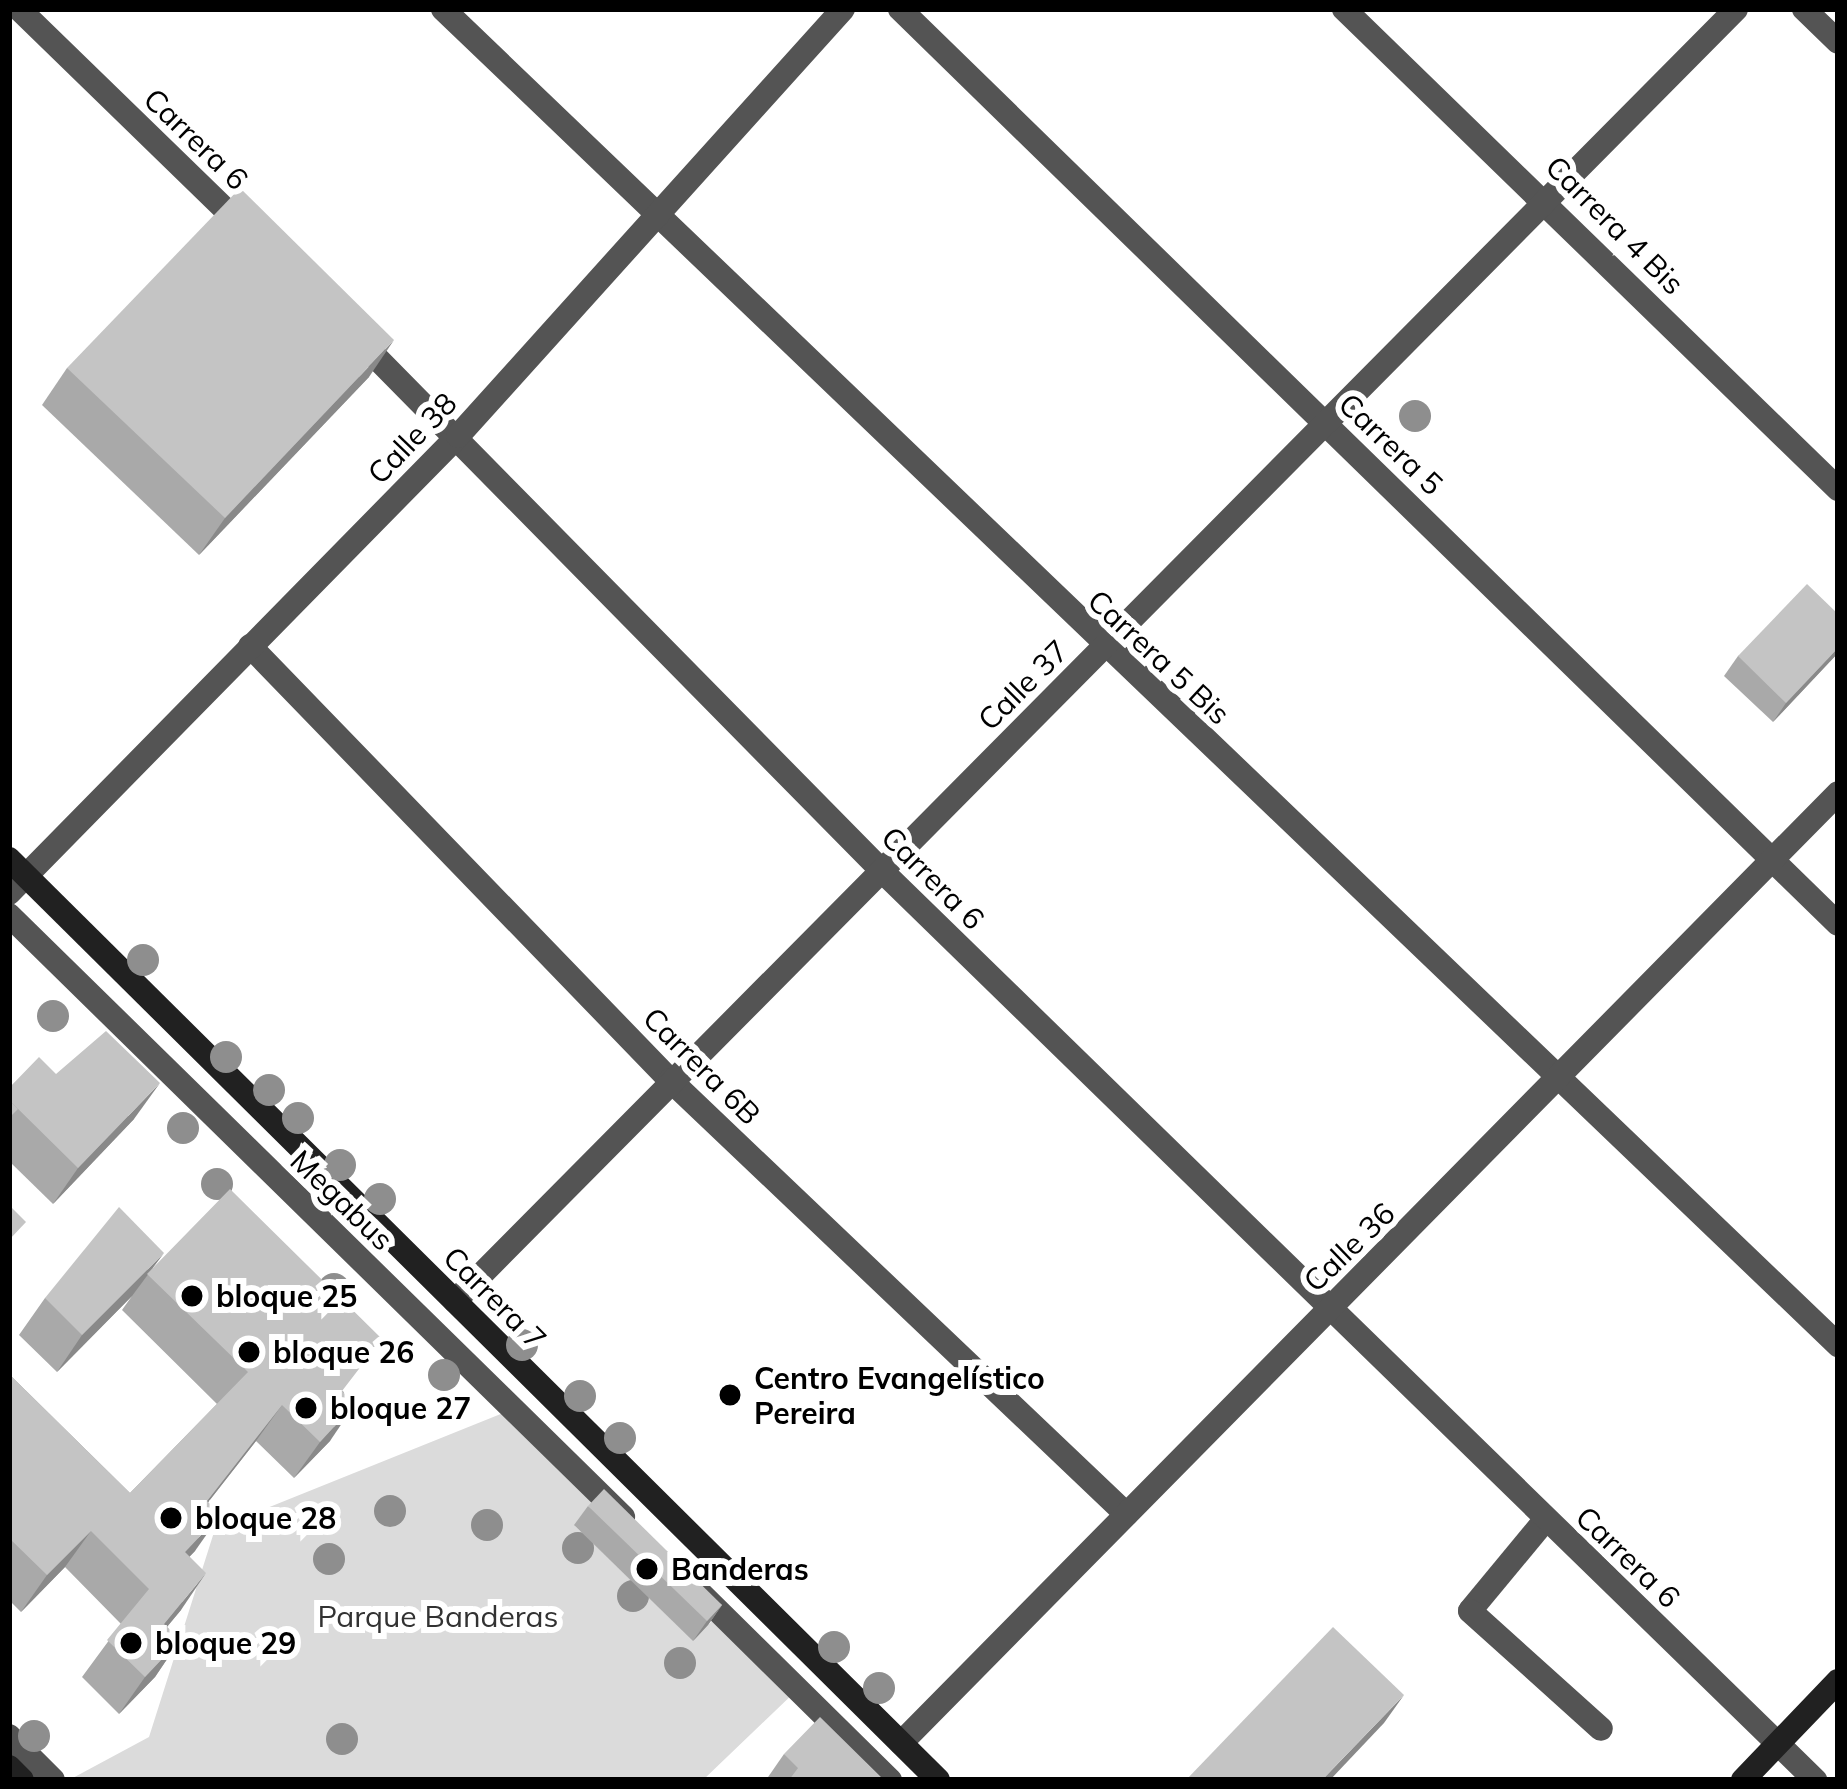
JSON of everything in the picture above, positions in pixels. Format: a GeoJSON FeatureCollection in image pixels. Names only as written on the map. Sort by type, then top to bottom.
{"type":"FeatureCollection","features":[{"type":"Feature","properties":{"kind":"main road","name":"Carrera 7"},"geometry":{"type":"LineString","coordinates":[[15,876],[455,1301],[938,1780]]}},
{"type":"Feature","properties":{"kind":"main road"},"geometry":{"type":"LineString","coordinates":[[1743,1780],[1838,1681]]}},
{"type":"Feature","properties":{"kind":"main road"},"geometry":{"type":"LineString","coordinates":[[9,1767],[22,1780]]}},
{"type":"Feature","properties":{"kind":"street","name":"Carrera 6"},"geometry":{"type":"LineString","coordinates":[[19,9],[272,255]]}},
{"type":"Feature","properties":{"kind":"street","name":"Carrera 5 Bis"},"geometry":{"type":"LineString","coordinates":[[443,9],[656,206],[1103,647],[1568,1076],[1838,1345]]}},
{"type":"Feature","properties":{"kind":"street","name":"Calle 38"},"geometry":{"type":"LineString","coordinates":[[15,876],[458,436],[656,206],[843,9]]}},
{"type":"Feature","properties":{"kind":"street","name":"Carrera 5"},"geometry":{"type":"LineString","coordinates":[[900,9],[1838,924]]}},
{"type":"Feature","properties":{"kind":"street","name":"Carrera 4 Bis"},"geometry":{"type":"LineString","coordinates":[[1344,9],[1548,199],[1838,490]]}},
{"type":"Feature","properties":{"kind":"street","name":"Calle 37"},"geometry":{"type":"LineString","coordinates":[[455,1301],[1736,9]]}},
{"type":"Feature","properties":{"kind":"street"},"geometry":{"type":"LineString","coordinates":[[1804,9],[1838,43]]}},
{"type":"Feature","properties":{"kind":"street","name":"Carrera 6"},"geometry":{"type":"LineString","coordinates":[[340,321],[881,871],[1815,1780]]}},
{"type":"Feature","properties":{"kind":"street","name":"Carrera 6B"},"geometry":{"type":"LineString","coordinates":[[250,646],[670,1080],[1126,1514]]}},
{"type":"Feature","properties":{"kind":"street","name":"Calle 36"},"geometry":{"type":"LineString","coordinates":[[901,1743],[1568,1076],[1838,793]]}},
{"type":"Feature","properties":{"kind":"street","name":"Megabus"},"geometry":{"type":"LineString","coordinates":[[9,915],[890,1780]]}},
{"type":"Feature","properties":{"kind":"street"},"geometry":{"type":"LineString","coordinates":[[1546,1519],[1470,1611],[1601,1729]]}},
{"type":"Feature","properties":{"kind":"street"},"geometry":{"type":"LineString","coordinates":[[9,1736],[53,1780]]}},
{"type":"Feature","properties":{"kind":"green space","name":"Parque Banderas"},"geometry":{"type":"Polygon","coordinates":[[[513,1409],[602,1497],[575,1526],[693,1640],[720,1613],[798,1689],[703,1780],[69,1780],[149,1737],[215,1529],[513,1409]]]}},
{"type":"Feature","properties":{"kind":"building"},"geometry":{"type":"Polygon","coordinates":[[[240,188],[394,340],[225,518],[67,368],[240,188]]]}},
{"type":"Feature","properties":{"kind":"building"},"geometry":{"type":"Polygon","coordinates":[[[1807,584],[1838,614],[1838,648],[1786,703],[1738,656],[1807,584]]]}},
{"type":"Feature","properties":{"kind":"building"},"geometry":{"type":"Polygon","coordinates":[[[106,1031],[160,1083],[78,1168],[9,1100],[9,1088],[39,1057],[56,1074],[106,1031]]]}},
{"type":"Feature","properties":{"kind":"building"},"geometry":{"type":"Polygon","coordinates":[[[230,1189],[382,1339],[342,1391],[355,1404],[320,1442],[282,1405],[207,1501],[221,1514],[185,1552],[206,1573],[164,1624],[180,1640],[145,1677],[107,1640],[149,1589],[91,1531],[47,1575],[9,1538],[9,1374],[130,1493],[248,1372],[147,1274],[230,1189]]]}},
{"type":"Feature","properties":{"kind":"building"},"geometry":{"type":"Polygon","coordinates":[[[9,1205],[26,1222],[9,1240],[9,1205]]]}},
{"type":"Feature","properties":{"kind":"building"},"geometry":{"type":"Polygon","coordinates":[[[119,1207],[164,1253],[82,1335],[45,1298],[119,1207]]]}},
{"type":"Feature","properties":{"kind":"building"},"geometry":{"type":"Polygon","coordinates":[[[604,1489],[722,1605],[707,1621],[588,1506],[604,1489]]]}},
{"type":"Feature","properties":{"kind":"building"},"geometry":{"type":"Polygon","coordinates":[[[1333,1627],[1404,1695],[1322,1780],[1186,1780],[1333,1627]]]}},
{"type":"Feature","properties":{"kind":"building"},"geometry":{"type":"Polygon","coordinates":[[[820,1717],[884,1780],[789,1780],[798,1768],[784,1754],[820,1717]]]}},
{"type":"Feature","properties":{"kind":"place","name":"bloque 25"},"geometry":{"type":"Point","coordinates":[192,1296]}},
{"type":"Feature","properties":{"kind":"place","name":"bloque 26"},"geometry":{"type":"Point","coordinates":[249,1352]}},
{"type":"Feature","properties":{"kind":"place","name":"Centro Evangelístico Pereira"},"geometry":{"type":"Point","coordinates":[730,1395]}},
{"type":"Feature","properties":{"kind":"place","name":"bloque 27"},"geometry":{"type":"Point","coordinates":[306,1408]}},
{"type":"Feature","properties":{"kind":"place","name":"bloque 28"},"geometry":{"type":"Point","coordinates":[171,1518]}},
{"type":"Feature","properties":{"kind":"place","name":"Banderas"},"geometry":{"type":"Point","coordinates":[647,1569]}},
{"type":"Feature","properties":{"kind":"place","name":"bloque 29"},"geometry":{"type":"Point","coordinates":[131,1643]}}]}
